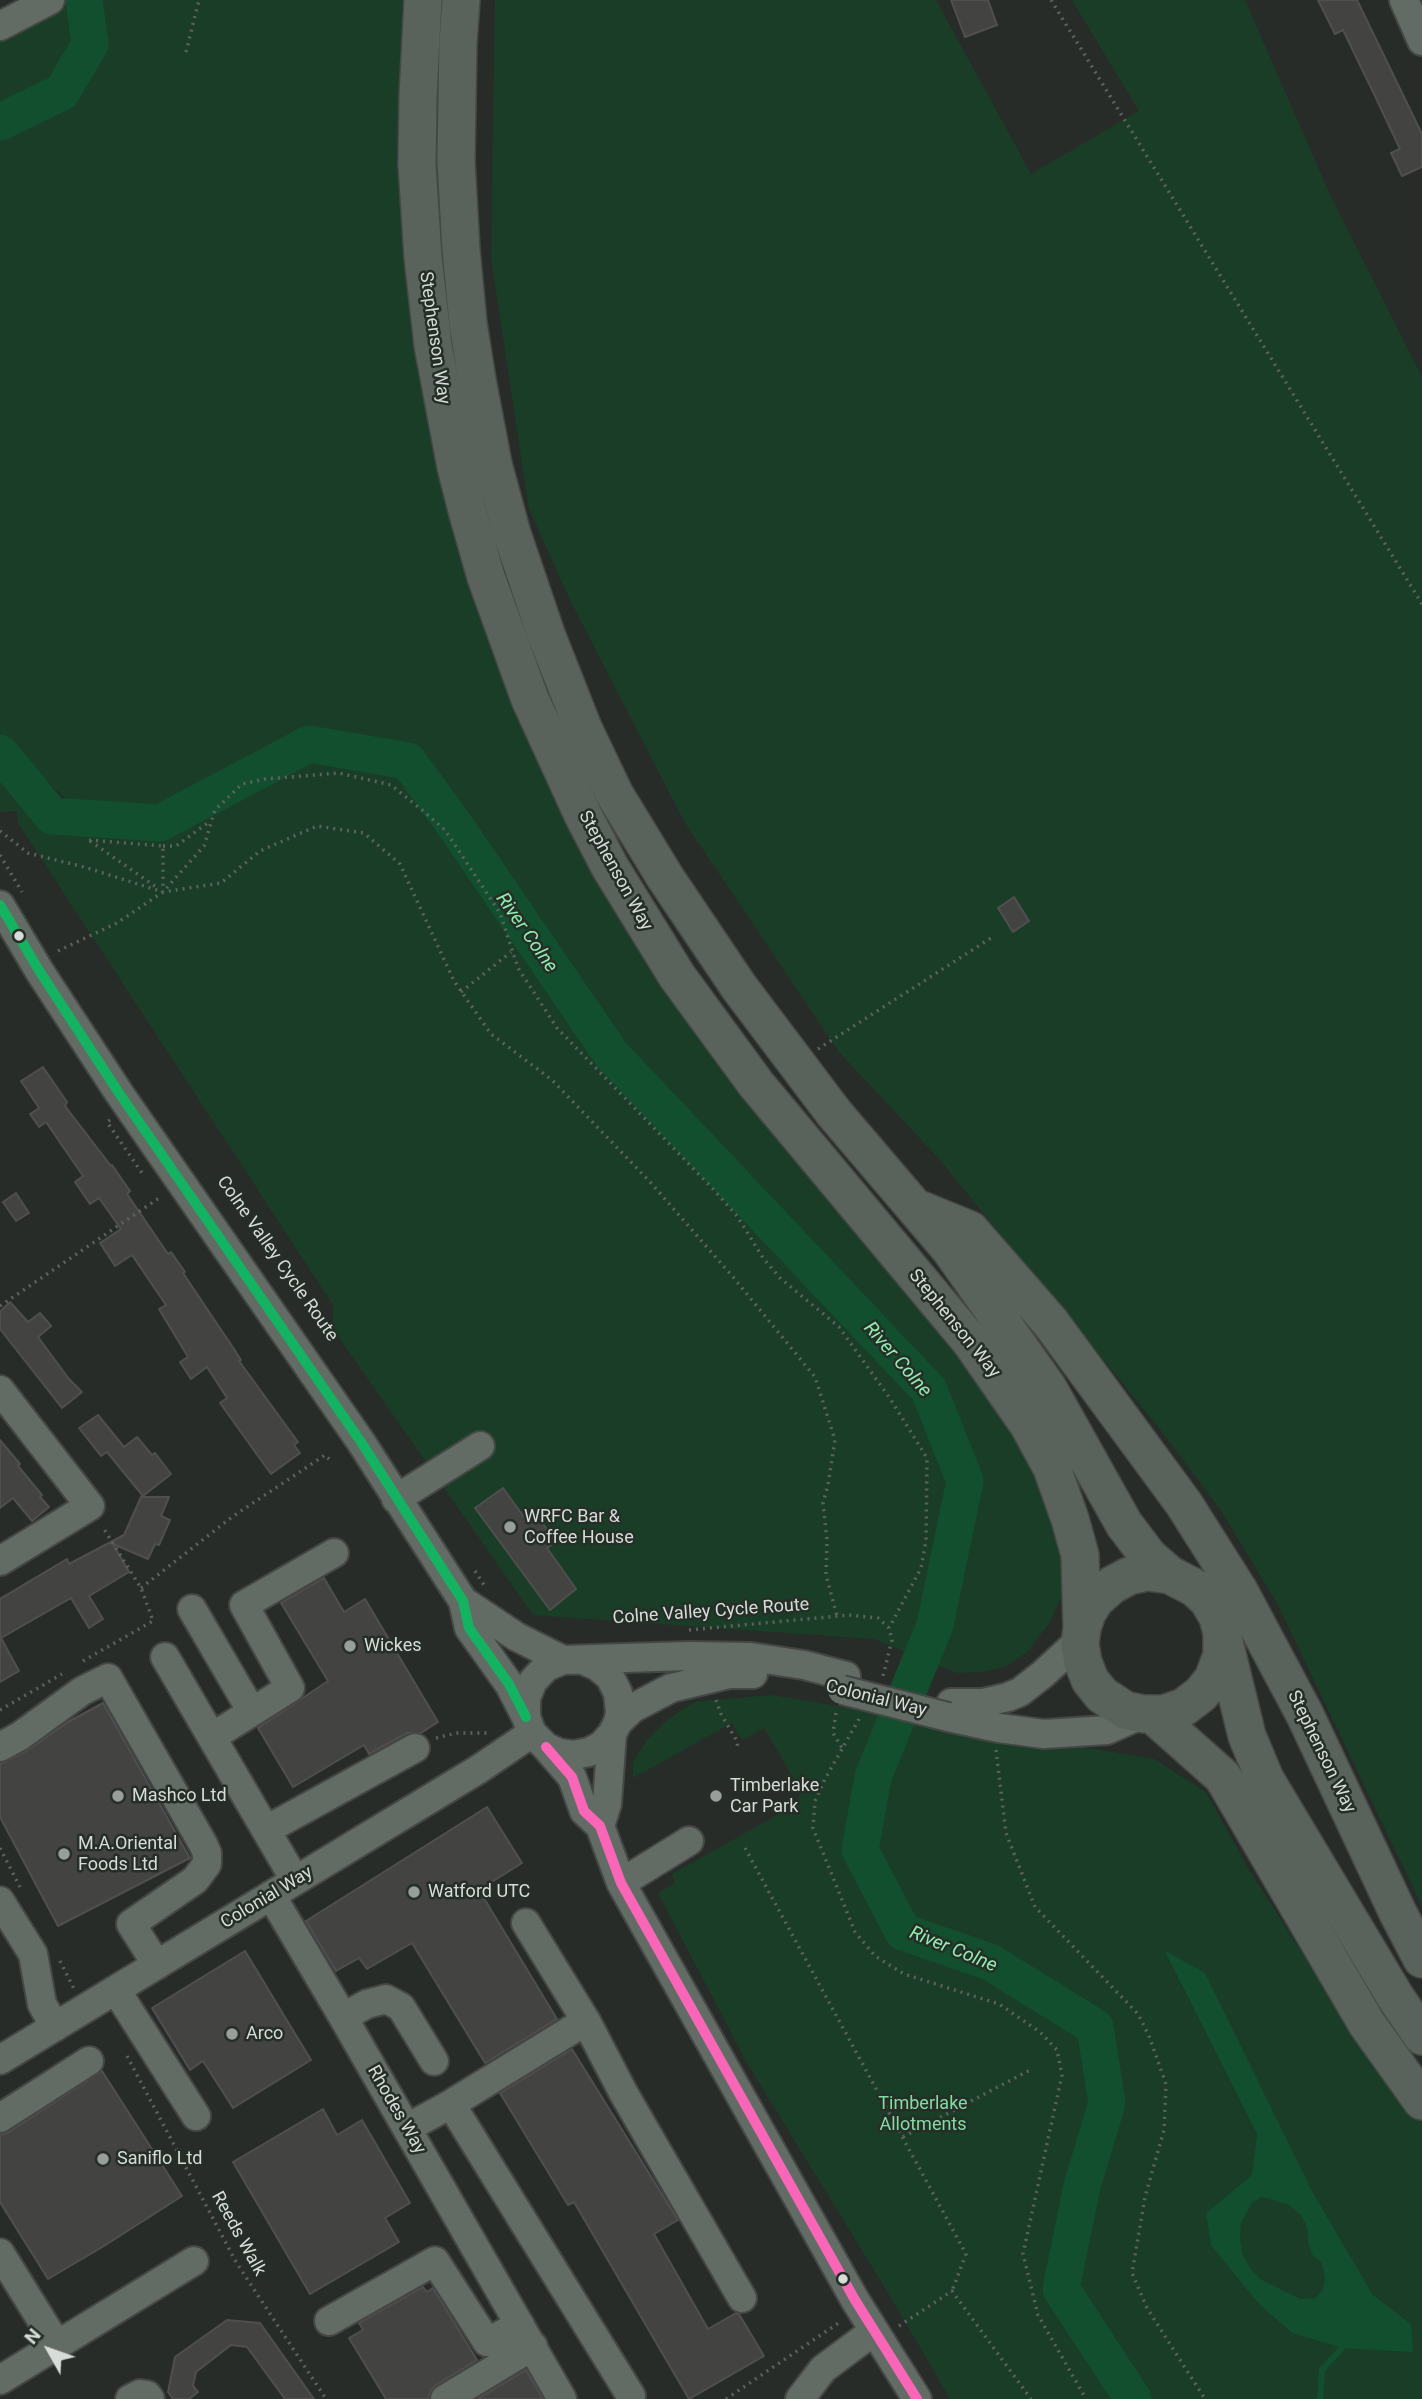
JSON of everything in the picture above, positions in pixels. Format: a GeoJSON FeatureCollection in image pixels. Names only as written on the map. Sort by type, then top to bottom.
{"type":"FeatureCollection","features":[{"type":"Feature","properties":{"kind":"main road","name":"Stephenson Way"},"geometry":{"type":"LineString","coordinates":[[423,0],[417,164],[423,257],[433,345],[451,443],[468,514],[486,577],[530,699],[610,867],[690,995],[787,1122],[971,1342],[1028,1424],[1052,1468],[1080,1555],[1081,1634]]}},
{"type":"Feature","properties":{"kind":"main road","name":"Stephenson Way"},"geometry":{"type":"LineString","coordinates":[[461,0],[456,159],[467,311],[494,464],[522,566],[563,680],[615,795],[672,888],[739,987],[795,1063],[950,1249],[1048,1388],[1125,1524],[1149,1558],[1170,1575]]}},
{"type":"Feature","properties":{"kind":"main road","name":"Stephenson Way"},"geometry":{"type":"LineString","coordinates":[[914,1206],[970,1230],[1051,1323],[1184,1504],[1239,1591],[1299,1704],[1422,1959]]}},
{"type":"Feature","properties":{"kind":"main road"},"geometry":{"type":"LineString","coordinates":[[1222,1635],[1222,1655],[1213,1679],[1201,1694],[1184,1707],[1164,1714],[1125,1710],[1102,1695],[1090,1680],[1083,1662],[1081,1634],[1087,1614],[1095,1600],[1112,1585],[1129,1576],[1147,1573],[1170,1575],[1195,1588],[1208,1600],[1217,1616],[1222,1635],[1247,1736],[1265,1779],[1422,2036]]}},
{"type":"Feature","properties":{"kind":"main road"},"geometry":{"type":"LineString","coordinates":[[1147,1714],[1223,1777],[1367,2024],[1422,2101]]}},
{"type":"Feature","properties":{"kind":"street"},"geometry":{"type":"LineString","coordinates":[[1,22],[49,0]]}},
{"type":"Feature","properties":{"kind":"street"},"geometry":{"type":"LineString","coordinates":[[1404,0],[1422,41]]}},
{"type":"Feature","properties":{"kind":"street"},"geometry":{"type":"LineString","coordinates":[[13,902],[98,1061],[361,1443],[463,1601],[469,1628],[509,1684],[535,1732],[572,1776],[584,1811],[600,1826],[621,1883],[877,2335],[917,2399]]}},
{"type":"Feature","properties":{"kind":"street"},"geometry":{"type":"LineString","coordinates":[[0,1390],[90,1506],[0,1561]]}},
{"type":"Feature","properties":{"kind":"street"},"geometry":{"type":"LineString","coordinates":[[396,1499],[480,1446]]}},
{"type":"Feature","properties":{"kind":"street"},"geometry":{"type":"LineString","coordinates":[[212,1737],[290,1688],[244,1605],[334,1553]]}},
{"type":"Feature","properties":{"kind":"street"},"geometry":{"type":"LineString","coordinates":[[463,1601],[517,1637],[574,1661],[597,1666],[610,1677],[618,1693],[620,1713],[615,1728],[607,1804],[600,1826]]}},
{"type":"Feature","properties":{"kind":"street"},"geometry":{"type":"LineString","coordinates":[[192,1609],[252,1712]]}},
{"type":"Feature","properties":{"kind":"street","name":"Colonial Way"},"geometry":{"type":"LineString","coordinates":[[949,1710],[1008,1698],[1020,1692],[1044,1674],[1081,1634]]}},
{"type":"Feature","properties":{"kind":"street","name":"Colonial Way"},"geometry":{"type":"LineString","coordinates":[[574,1661],[688,1656],[751,1657],[804,1665],[842,1692]]}},
{"type":"Feature","properties":{"kind":"street"},"geometry":{"type":"LineString","coordinates":[[165,1657],[295,1880]]}},
{"type":"Feature","properties":{"kind":"street"},"geometry":{"type":"LineString","coordinates":[[574,1661],[546,1667],[533,1681],[526,1698],[535,1732],[559,1753],[574,1755],[589,1752],[602,1745],[615,1728]]}},
{"type":"Feature","properties":{"kind":"street","name":"Colonial Way"},"geometry":{"type":"LineString","coordinates":[[615,1728],[633,1708],[671,1688],[730,1674],[769,1675],[842,1692],[949,1710],[999,1728],[1044,1734],[1107,1730],[1147,1714]]}},
{"type":"Feature","properties":{"kind":"street"},"geometry":{"type":"LineString","coordinates":[[0,1746],[20,1736],[82,1691],[108,1678],[207,1853],[207,1864],[195,1880],[131,1924],[157,1965]]}},
{"type":"Feature","properties":{"kind":"street","name":"Colonial Way"},"geometry":{"type":"LineString","coordinates":[[0,2060],[479,1769],[535,1732]]}},
{"type":"Feature","properties":{"kind":"street"},"geometry":{"type":"LineString","coordinates":[[266,1830],[415,1748]]}},
{"type":"Feature","properties":{"kind":"street"},"geometry":{"type":"LineString","coordinates":[[621,1883],[689,1841]]}},
{"type":"Feature","properties":{"kind":"street","name":"Rhodes Way"},"geometry":{"type":"LineString","coordinates":[[271,1895],[562,2399]]}},
{"type":"Feature","properties":{"kind":"street"},"geometry":{"type":"LineString","coordinates":[[0,1901],[33,1954],[42,2004],[55,2027]]}},
{"type":"Feature","properties":{"kind":"street"},"geometry":{"type":"LineString","coordinates":[[526,1923],[586,2021],[624,2094],[742,2298]]}},
{"type":"Feature","properties":{"kind":"street"},"geometry":{"type":"LineString","coordinates":[[116,1990],[196,2116]]}},
{"type":"Feature","properties":{"kind":"street"},"geometry":{"type":"LineString","coordinates":[[343,2017],[367,2004],[386,1999],[401,2007],[434,2061]]}},
{"type":"Feature","properties":{"kind":"street"},"geometry":{"type":"LineString","coordinates":[[407,2128],[586,2021]]}},
{"type":"Feature","properties":{"kind":"street"},"geometry":{"type":"LineString","coordinates":[[0,2118],[89,2061]]}},
{"type":"Feature","properties":{"kind":"street"},"geometry":{"type":"LineString","coordinates":[[451,2104],[631,2396]]}},
{"type":"Feature","properties":{"kind":"street"},"geometry":{"type":"LineString","coordinates":[[0,2253],[57,2345]]}},
{"type":"Feature","properties":{"kind":"street"},"geometry":{"type":"LineString","coordinates":[[0,2380],[194,2261]]}},
{"type":"Feature","properties":{"kind":"street"},"geometry":{"type":"LineString","coordinates":[[329,2320],[435,2261],[487,2342],[526,2335]]}},
{"type":"Feature","properties":{"kind":"street"},"geometry":{"type":"LineString","coordinates":[[445,2399],[526,2335]]}},
{"type":"Feature","properties":{"kind":"street"},"geometry":{"type":"LineString","coordinates":[[800,2399],[823,2370],[877,2335]]}},
{"type":"Feature","properties":{"kind":"street"},"geometry":{"type":"LineString","coordinates":[[130,2399],[140,2394],[147,2395],[150,2399]]}},
{"type":"Feature","properties":{"kind":"path"},"geometry":{"type":"LineString","coordinates":[[186,52],[199,0]]}},
{"type":"Feature","properties":{"kind":"path"},"geometry":{"type":"LineString","coordinates":[[1051,0],[1422,604]]}},
{"type":"Feature","properties":{"kind":"path"},"geometry":{"type":"LineString","coordinates":[[51,941],[58,951],[117,923],[163,892],[204,846],[211,820],[223,800],[242,784],[265,779],[339,773],[391,785],[445,830],[500,913],[518,968],[557,1028],[713,1189],[737,1216],[763,1258],[780,1278],[839,1327],[928,1458],[926,1541],[921,1568],[889,1628],[892,1640],[881,1683]]}},
{"type":"Feature","properties":{"kind":"path"},"geometry":{"type":"LineString","coordinates":[[163,892],[89,840],[177,846],[211,820]]}},
{"type":"Feature","properties":{"kind":"path"},"geometry":{"type":"LineString","coordinates":[[0,831],[28,853],[163,892],[221,883],[260,851],[317,825],[364,833],[400,864],[454,981],[491,1034],[552,1080],[651,1183],[815,1377],[835,1440],[823,1503],[827,1540],[826,1575],[836,1616]]}},
{"type":"Feature","properties":{"kind":"path"},"geometry":{"type":"LineString","coordinates":[[163,846],[163,892]]}},
{"type":"Feature","properties":{"kind":"path"},"geometry":{"type":"LineString","coordinates":[[0,855],[13,902]]}},
{"type":"Feature","properties":{"kind":"path"},"geometry":{"type":"LineString","coordinates":[[795,1063],[991,938]]}},
{"type":"Feature","properties":{"kind":"path"},"geometry":{"type":"LineString","coordinates":[[461,992],[512,951]]}},
{"type":"Feature","properties":{"kind":"path"},"geometry":{"type":"LineString","coordinates":[[107,1122],[145,1176]]}},
{"type":"Feature","properties":{"kind":"path"},"geometry":{"type":"LineString","coordinates":[[0,1306],[160,1197]]}},
{"type":"Feature","properties":{"kind":"path"},"geometry":{"type":"LineString","coordinates":[[141,1588],[232,1517],[325,1455],[332,1462]]}},
{"type":"Feature","properties":{"kind":"path"},"geometry":{"type":"LineString","coordinates":[[82,1662],[153,1621],[141,1588],[90,1506]]}},
{"type":"Feature","properties":{"kind":"path"},"geometry":{"type":"LineString","coordinates":[[475,1571],[489,1592]]}},
{"type":"Feature","properties":{"kind":"path","name":"Colne Valley Cycle Route"},"geometry":{"type":"LineString","coordinates":[[678,1631],[849,1615],[878,1618],[889,1628]]}},
{"type":"Feature","properties":{"kind":"path"},"geometry":{"type":"LineString","coordinates":[[0,1710],[71,1669]]}},
{"type":"Feature","properties":{"kind":"path"},"geometry":{"type":"LineString","coordinates":[[713,1691],[721,1714],[737,1741],[738,1750]]}},
{"type":"Feature","properties":{"kind":"path"},"geometry":{"type":"LineString","coordinates":[[842,1692],[833,1733],[842,1748]]}},
{"type":"Feature","properties":{"kind":"path"},"geometry":{"type":"LineString","coordinates":[[861,1716],[815,1801],[813,1828],[855,1932],[875,1956],[904,1974],[999,2004],[1040,2032],[1057,2050],[1062,2075],[1023,2254],[1038,2315],[1086,2399]]}},
{"type":"Feature","properties":{"kind":"path"},"geometry":{"type":"LineString","coordinates":[[456,1733],[494,1733]]}},
{"type":"Feature","properties":{"kind":"path"},"geometry":{"type":"LineString","coordinates":[[989,1743],[998,1753],[1006,1833],[1035,1907],[1138,2014],[1166,2084],[1164,2130],[1145,2197],[1132,2273],[1147,2308],[1205,2399]]}},
{"type":"Feature","properties":{"kind":"path"},"geometry":{"type":"LineString","coordinates":[[745,1848],[967,2254],[951,2291],[877,2335]]}},
{"type":"Feature","properties":{"kind":"path","name":"Reeds Walk"},"geometry":{"type":"LineString","coordinates":[[123,2049],[236,2262],[326,2399]]}},
{"type":"Feature","properties":{"kind":"path"},"geometry":{"type":"LineString","coordinates":[[903,2137],[1030,2070]]}},
{"type":"Feature","properties":{"kind":"path"},"geometry":{"type":"LineString","coordinates":[[951,2291],[1031,2399]]}},
{"type":"Feature","properties":{"kind":"path"},"geometry":{"type":"LineString","coordinates":[[726,2399],[837,2322],[842,2323]]}},
{"type":"Feature","properties":{"kind":"green space"},"geometry":{"type":"Polygon","coordinates":[[[83,0],[410,0],[424,336],[572,828],[1006,1403],[1062,1539],[1064,1590],[1050,1622],[1027,1652],[1007,1666],[982,1672],[957,1673],[874,1639],[533,1615],[333,1329],[333,1305],[18,823],[17,811],[0,812],[0,760],[41,809],[77,807],[8,751],[0,732],[0,128],[60,96],[73,86],[91,53],[81,64],[38,93],[0,113],[0,36],[41,14],[83,0]]]}},
{"type":"Feature","properties":{"kind":"green space"},"geometry":{"type":"Polygon","coordinates":[[[495,0],[936,0],[1031,174],[1139,111],[1072,0],[1245,0],[1331,197],[1422,377],[1422,1906],[1277,1603],[1220,1509],[1159,1428],[940,1160],[839,1052],[685,823],[570,600],[529,509],[491,258],[495,0]]]}},
{"type":"Feature","properties":{"kind":"green space","name":"Timberlake Allotments"},"geometry":{"type":"Polygon","coordinates":[[[771,1695],[1154,1759],[1206,1792],[1249,1870],[1349,2026],[1422,2123],[1422,2399],[950,2399],[747,2063],[658,1893],[675,1883],[672,1874],[797,1804],[801,1791],[764,1728],[742,1740],[732,1723],[633,1778],[633,1762],[647,1740],[668,1719],[695,1702],[771,1695]],[[1164,1951],[1257,2134],[1252,2175],[1206,2213],[1260,2305],[1292,2333],[1342,2348],[1411,2324],[1373,2295],[1164,1951]]]}},
{"type":"Feature","properties":{"kind":"green space"},"geometry":{"type":"Polygon","coordinates":[[[1262,2197],[1289,2205],[1301,2215],[1307,2227],[1308,2243],[1313,2256],[1321,2262],[1325,2278],[1323,2289],[1316,2298],[1302,2299],[1260,2279],[1250,2269],[1243,2255],[1241,2223],[1252,2203],[1262,2197]]]}},
{"type":"Feature","properties":{"kind":"shaded area"},"geometry":{"type":"Polygon","coordinates":[[[1164,1950],[1205,1973],[1312,2191],[1373,2295],[1411,2324],[1413,2352],[1342,2348],[1292,2333],[1260,2305],[1211,2245],[1206,2213],[1252,2175],[1257,2134],[1164,1950]],[[1262,2197],[1252,2203],[1241,2223],[1243,2255],[1260,2279],[1301,2299],[1316,2298],[1323,2289],[1325,2278],[1321,2262],[1313,2256],[1308,2243],[1307,2227],[1301,2215],[1289,2205],[1262,2197]]]}},
{"type":"Feature","properties":{"kind":"building"},"geometry":{"type":"Polygon","coordinates":[[[951,0],[988,0],[997,25],[965,37],[951,0]]]}},
{"type":"Feature","properties":{"kind":"building"},"geometry":{"type":"Polygon","coordinates":[[[1318,0],[1357,0],[1422,134],[1422,167],[1402,176],[1391,153],[1400,149],[1374,94],[1343,30],[1335,34],[1318,0]]]}},
{"type":"Feature","properties":{"kind":"building"},"geometry":{"type":"Polygon","coordinates":[[[1014,897],[1029,921],[1013,932],[998,908],[1014,897]]]}},
{"type":"Feature","properties":{"kind":"building"},"geometry":{"type":"Polygon","coordinates":[[[43,1067],[67,1102],[65,1106],[112,1165],[130,1191],[127,1194],[168,1254],[171,1252],[185,1272],[183,1273],[241,1360],[239,1361],[298,1442],[294,1445],[300,1453],[271,1474],[220,1403],[227,1398],[207,1367],[191,1379],[180,1362],[188,1357],[159,1309],[166,1305],[132,1255],[115,1266],[100,1243],[121,1229],[99,1198],[90,1204],[75,1182],[83,1176],[46,1122],[39,1127],[30,1114],[39,1108],[21,1081],[43,1067]]]}},
{"type":"Feature","properties":{"kind":"building"},"geometry":{"type":"Polygon","coordinates":[[[16,1193],[29,1213],[16,1221],[3,1202],[16,1193]]]}},
{"type":"Feature","properties":{"kind":"building"},"geometry":{"type":"Polygon","coordinates":[[[10,1302],[28,1322],[40,1313],[51,1326],[38,1337],[82,1392],[62,1408],[0,1329],[0,1312],[10,1302]]]}},
{"type":"Feature","properties":{"kind":"building"},"geometry":{"type":"Polygon","coordinates":[[[98,1415],[124,1447],[137,1437],[152,1455],[155,1453],[171,1474],[143,1496],[107,1452],[101,1456],[79,1428],[98,1415]]]}},
{"type":"Feature","properties":{"kind":"building"},"geometry":{"type":"Polygon","coordinates":[[[0,1440],[49,1507],[32,1521],[13,1498],[0,1508],[0,1440]]]}},
{"type":"Feature","properties":{"kind":"building"},"geometry":{"type":"Polygon","coordinates":[[[503,1488],[524,1517],[533,1510],[556,1542],[547,1548],[576,1589],[550,1610],[475,1508],[503,1488]]]}},
{"type":"Feature","properties":{"kind":"building"},"geometry":{"type":"Polygon","coordinates":[[[141,1497],[169,1497],[161,1516],[170,1520],[159,1545],[155,1544],[148,1559],[113,1544],[129,1572],[89,1596],[103,1619],[89,1628],[71,1598],[1,1638],[19,1671],[0,1682],[0,1599],[67,1559],[69,1564],[124,1535],[141,1497]]]}},
{"type":"Feature","properties":{"kind":"building","name":"Wickes"},"geometry":{"type":"Polygon","coordinates":[[[324,1578],[344,1612],[365,1599],[438,1722],[421,1733],[407,1733],[369,1754],[364,1745],[293,1787],[258,1728],[328,1681],[281,1603],[324,1578]]]}},
{"type":"Feature","properties":{"kind":"building"},"geometry":{"type":"Polygon","coordinates":[[[103,1703],[190,1858],[58,1926],[0,1817],[0,1764],[28,1750],[68,1722],[103,1703]]]}},
{"type":"Feature","properties":{"kind":"building"},"geometry":{"type":"Polygon","coordinates":[[[487,1807],[522,1863],[479,1890],[557,2019],[485,2063],[412,1943],[367,1969],[359,1958],[336,1971],[306,1921],[487,1807]]]}},
{"type":"Feature","properties":{"kind":"building","name":"Arco"},"geometry":{"type":"Polygon","coordinates":[[[245,1951],[311,2060],[233,2108],[203,2061],[190,2070],[152,2008],[245,1951]]]}},
{"type":"Feature","properties":{"kind":"building"},"geometry":{"type":"Polygon","coordinates":[[[572,2049],[678,2220],[654,2234],[708,2329],[736,2313],[739,2314],[764,2356],[689,2399],[574,2202],[568,2205],[500,2093],[572,2049]]]}},
{"type":"Feature","properties":{"kind":"building","name":"Saniflo Ltd"},"geometry":{"type":"Polygon","coordinates":[[[102,2071],[182,2196],[48,2279],[0,2202],[0,2135],[9,2132],[102,2071]]]}},
{"type":"Feature","properties":{"kind":"building"},"geometry":{"type":"Polygon","coordinates":[[[323,2109],[337,2135],[362,2120],[410,2203],[385,2218],[399,2242],[310,2294],[233,2162],[323,2109]]]}},
{"type":"Feature","properties":{"kind":"building"},"geometry":{"type":"Polygon","coordinates":[[[423,2287],[427,2292],[433,2288],[477,2360],[436,2385],[428,2399],[386,2399],[349,2338],[363,2330],[359,2323],[423,2287]]]}},
{"type":"Feature","properties":{"kind":"building"},"geometry":{"type":"Polygon","coordinates":[[[227,2320],[260,2323],[314,2399],[285,2399],[247,2347],[231,2345],[196,2372],[193,2386],[198,2392],[189,2399],[173,2399],[168,2392],[175,2357],[227,2320]]]}},
{"type":"Feature","properties":{"kind":"building"},"geometry":{"type":"Polygon","coordinates":[[[526,2370],[543,2399],[477,2399],[526,2370]]]}},
{"type":"Feature","properties":{"kind":"waterway","name":"River Colne"},"geometry":{"type":"LineString","coordinates":[[0,122],[62,92],[90,44],[84,0]]}},
{"type":"Feature","properties":{"kind":"waterway","name":"River Colne"},"geometry":{"type":"LineString","coordinates":[[0,753],[52,816],[160,823],[309,744],[408,761],[611,1054],[929,1390],[965,1481],[935,1625],[873,1777],[860,1850],[903,1932],[990,1962],[1095,2027],[1107,2103],[1082,2186],[1061,2289],[1133,2399]]}},
{"type":"Feature","properties":{"kind":"waterway"},"geometry":{"type":"LineString","coordinates":[[1320,2399],[1322,2370],[1342,2348]]}},
{"type":"Feature","properties":{"kind":"transit line"},"geometry":{"type":"LineString","coordinates":[[0,905],[119,1093],[361,1442],[463,1601],[469,1628],[509,1684],[526,1717]]}},
{"type":"Feature","properties":{"kind":"transit line"},"geometry":{"type":"LineString","coordinates":[[546,1747],[572,1777],[584,1811],[600,1826],[621,1883],[855,2300],[917,2399]]}},
{"type":"Feature","properties":{"kind":"place","name":"WRFC Bar & Coffee House"},"geometry":{"type":"Point","coordinates":[510,1527]}},
{"type":"Feature","properties":{"kind":"place","name":"Wickes"},"geometry":{"type":"Point","coordinates":[350,1646]}},
{"type":"Feature","properties":{"kind":"place","name":"Mashco Ltd"},"geometry":{"type":"Point","coordinates":[118,1796]}},
{"type":"Feature","properties":{"kind":"place","name":"Timberlake Car Park"},"geometry":{"type":"Point","coordinates":[716,1796]}},
{"type":"Feature","properties":{"kind":"place","name":"M.A.Oriental Foods Ltd"},"geometry":{"type":"Point","coordinates":[64,1854]}},
{"type":"Feature","properties":{"kind":"place","name":"Watford UTC"},"geometry":{"type":"Point","coordinates":[414,1892]}},
{"type":"Feature","properties":{"kind":"place","name":"Arco"},"geometry":{"type":"Point","coordinates":[232,2034]}},
{"type":"Feature","properties":{"kind":"place","name":"Saniflo Ltd"},"geometry":{"type":"Point","coordinates":[103,2159]}}]}
